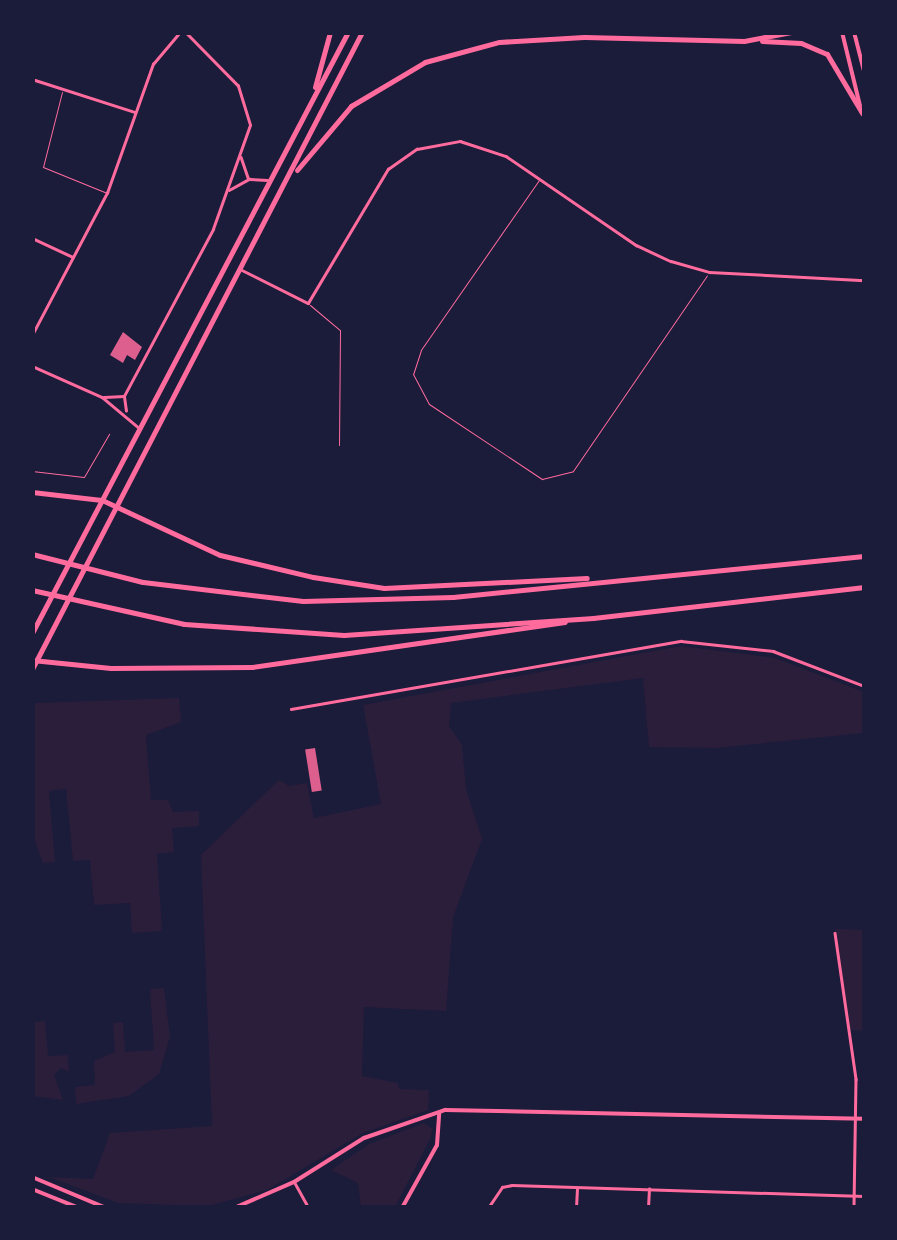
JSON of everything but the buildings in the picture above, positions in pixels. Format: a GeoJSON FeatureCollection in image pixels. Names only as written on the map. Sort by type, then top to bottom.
{"type":"FeatureCollection","features":[{"type":"Feature","properties":{"kind":"main road"},"geometry":{"type":"LineString","coordinates":[[306,108],[330,32]]}},
{"type":"Feature","properties":{"kind":"main road"},"geometry":{"type":"LineString","coordinates":[[32,633],[348,32]]}},
{"type":"Feature","properties":{"kind":"main road"},"geometry":{"type":"LineString","coordinates":[[32,668],[242,270],[362,32]]}},
{"type":"Feature","properties":{"kind":"main road"},"geometry":{"type":"LineString","coordinates":[[566,32],[584,37]]}},
{"type":"Feature","properties":{"kind":"main road"},"geometry":{"type":"LineString","coordinates":[[744,42],[791,32]]}},
{"type":"Feature","properties":{"kind":"main road"},"geometry":{"type":"LineString","coordinates":[[284,189],[352,106],[398,75],[470,47],[584,37],[779,40],[820,50],[842,71],[863,116]]}},
{"type":"Feature","properties":{"kind":"main road"},"geometry":{"type":"LineString","coordinates":[[32,492],[118,505],[220,555],[313,577],[384,588],[595,579]]}},
{"type":"Feature","properties":{"kind":"main road"},"geometry":{"type":"LineString","coordinates":[[32,554],[142,582],[303,601],[425,599],[595,579],[864,556]]}},
{"type":"Feature","properties":{"kind":"main road"},"geometry":{"type":"LineString","coordinates":[[35,660],[144,669],[252,667],[592,618],[864,587]]}},
{"type":"Feature","properties":{"kind":"main road"},"geometry":{"type":"LineString","coordinates":[[32,590],[184,624],[294,633],[390,634],[592,618]]}},
{"type":"Feature","properties":{"kind":"street"},"geometry":{"type":"LineString","coordinates":[[32,335],[106,193],[153,64],[183,32],[242,95],[250,125],[229,190],[124,396],[126,411]]}},
{"type":"Feature","properties":{"kind":"street"},"geometry":{"type":"LineString","coordinates":[[842,32],[863,116]]}},
{"type":"Feature","properties":{"kind":"street"},"geometry":{"type":"LineString","coordinates":[[854,32],[864,71]]}},
{"type":"Feature","properties":{"kind":"street"},"geometry":{"type":"LineString","coordinates":[[32,79],[136,112]]}},
{"type":"Feature","properties":{"kind":"street"},"geometry":{"type":"LineString","coordinates":[[242,270],[308,303],[378,182],[417,149],[476,143],[636,245],[709,272],[864,280]]}},
{"type":"Feature","properties":{"kind":"street"},"geometry":{"type":"LineString","coordinates":[[241,155],[249,179]]}},
{"type":"Feature","properties":{"kind":"street"},"geometry":{"type":"LineString","coordinates":[[229,190],[249,179],[269,180]]}},
{"type":"Feature","properties":{"kind":"street"},"geometry":{"type":"LineString","coordinates":[[32,238],[74,257]]}},
{"type":"Feature","properties":{"kind":"street"},"geometry":{"type":"LineString","coordinates":[[32,366],[102,397],[126,411],[139,428]]}},
{"type":"Feature","properties":{"kind":"street"},"geometry":{"type":"LineString","coordinates":[[102,397],[124,396]]}},
{"type":"Feature","properties":{"kind":"street"},"geometry":{"type":"LineString","coordinates":[[291,709],[680,641],[773,651],[864,686]]}},
{"type":"Feature","properties":{"kind":"street"},"geometry":{"type":"LineString","coordinates":[[835,933],[856,1118],[854,1208]]}},
{"type":"Feature","properties":{"kind":"street"},"geometry":{"type":"LineString","coordinates":[[402,1208],[437,1145],[438,1111]]}},
{"type":"Feature","properties":{"kind":"street"},"geometry":{"type":"LineString","coordinates":[[234,1208],[294,1182],[364,1138],[438,1111],[864,1119]]}},
{"type":"Feature","properties":{"kind":"street"},"geometry":{"type":"LineString","coordinates":[[32,1177],[106,1208]]}},
{"type":"Feature","properties":{"kind":"street"},"geometry":{"type":"LineString","coordinates":[[294,1182],[310,1208]]}},
{"type":"Feature","properties":{"kind":"street"},"geometry":{"type":"LineString","coordinates":[[488,1208],[502,1186],[864,1196]]}},
{"type":"Feature","properties":{"kind":"street"},"geometry":{"type":"LineString","coordinates":[[576,1208],[577,1187]]}},
{"type":"Feature","properties":{"kind":"street"},"geometry":{"type":"LineString","coordinates":[[32,1189],[79,1208]]}},
{"type":"Feature","properties":{"kind":"street"},"geometry":{"type":"LineString","coordinates":[[648,1208],[649,1189]]}},
{"type":"Feature","properties":{"kind":"lane"},"geometry":{"type":"LineString","coordinates":[[63,89],[43,167],[106,193]]}},
{"type":"Feature","properties":{"kind":"lane"},"geometry":{"type":"LineString","coordinates":[[538,180],[421,350],[412,374],[428,404],[542,479],[573,471],[709,272]]}},
{"type":"Feature","properties":{"kind":"lane"},"geometry":{"type":"LineString","coordinates":[[308,303],[340,330],[339,446]]}},
{"type":"Feature","properties":{"kind":"lane"},"geometry":{"type":"LineString","coordinates":[[32,471],[84,478],[109,434]]}},
{"type":"Feature","properties":{"kind":"shaded area"},"geometry":{"type":"Polygon","coordinates":[[[681,646],[775,658],[864,692],[864,733],[716,748],[649,747],[643,678],[451,703],[449,726],[462,745],[466,789],[482,839],[453,917],[446,1011],[364,1007],[362,1076],[398,1083],[399,1089],[429,1090],[428,1110],[363,1133],[267,1190],[208,1206],[118,1203],[49,1177],[93,1179],[110,1133],[212,1126],[201,855],[279,780],[289,786],[307,783],[314,818],[381,804],[363,705],[681,646]]]}},
{"type":"Feature","properties":{"kind":"shaded area"},"geometry":{"type":"Polygon","coordinates":[[[179,698],[181,722],[146,735],[151,800],[168,800],[173,812],[199,811],[199,826],[172,828],[174,852],[157,854],[162,931],[132,933],[130,903],[94,905],[90,860],[73,861],[66,789],[49,791],[55,862],[43,863],[33,835],[33,708],[35,703],[179,698]]]}},
{"type":"Feature","properties":{"kind":"shaded area"},"geometry":{"type":"Polygon","coordinates":[[[835,929],[864,930],[864,1031],[848,1030],[835,929]]]}},
{"type":"Feature","properties":{"kind":"shaded area"},"geometry":{"type":"Polygon","coordinates":[[[164,988],[170,1037],[159,1074],[129,1096],[76,1104],[75,1087],[95,1085],[94,1061],[115,1052],[113,1023],[123,1022],[125,1052],[154,1050],[150,989],[164,988]]]}},
{"type":"Feature","properties":{"kind":"shaded area"},"geometry":{"type":"Polygon","coordinates":[[[45,1021],[48,1056],[68,1055],[69,1072],[61,1068],[54,1075],[63,1100],[33,1096],[33,1022],[45,1021]]]}},
{"type":"Feature","properties":{"kind":"shaded area"},"geometry":{"type":"Polygon","coordinates":[[[424,1123],[433,1129],[430,1139],[395,1207],[361,1207],[358,1183],[331,1170],[369,1144],[424,1123]]]}},
{"type":"Feature","properties":{"kind":"waterway"},"geometry":{"type":"LineString","coordinates":[[864,471],[864,525]]}}]}
